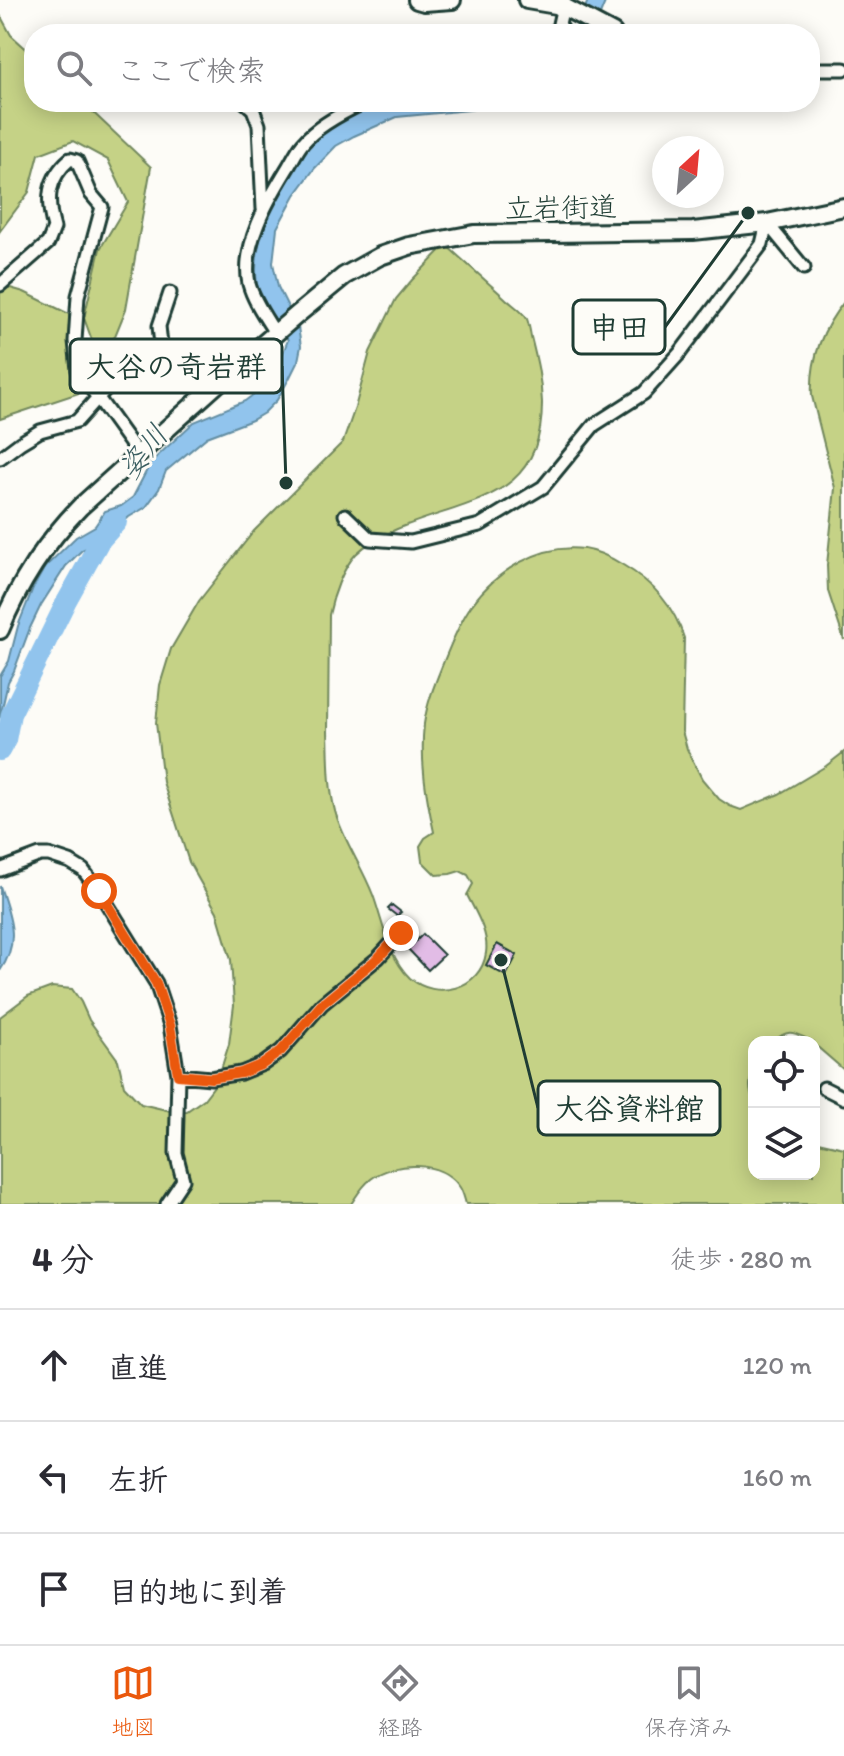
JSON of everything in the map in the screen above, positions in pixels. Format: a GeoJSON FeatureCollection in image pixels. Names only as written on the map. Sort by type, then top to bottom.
{"type":"FeatureCollection","features":[{"type":"Feature","properties":{"kind":"street"},"geometry":{"type":"LineString","coordinates":[[417,0],[452,0]]}},
{"type":"Feature","properties":{"kind":"street"},"geometry":{"type":"LineString","coordinates":[[527,0],[568,6],[598,24]]}},
{"type":"Feature","properties":{"kind":"street"},"geometry":{"type":"LineString","coordinates":[[559,24],[568,6]]}},
{"type":"Feature","properties":{"kind":"street"},"geometry":{"type":"LineString","coordinates":[[820,69],[844,69]]}},
{"type":"Feature","properties":{"kind":"street"},"geometry":{"type":"LineString","coordinates":[[254,112],[259,125],[263,210]]}},
{"type":"Feature","properties":{"kind":"street"},"geometry":{"type":"LineString","coordinates":[[0,630],[25,577],[58,530],[275,333],[249,282],[253,237],[263,210],[303,142],[348,112]]}},
{"type":"Feature","properties":{"kind":"street"},"geometry":{"type":"LineString","coordinates":[[0,285],[48,243],[54,228],[49,210],[50,187],[59,168],[70,159],[77,161],[91,194],[102,207],[78,296],[75,341],[78,370],[139,455]]}},
{"type":"Feature","properties":{"kind":"street","name":"立岩街道"},"geometry":{"type":"LineString","coordinates":[[275,333],[344,276],[366,262],[395,250],[436,240],[474,234],[693,231],[767,223],[844,207]]}},
{"type":"Feature","properties":{"kind":"street"},"geometry":{"type":"LineString","coordinates":[[767,223],[804,268]]}},
{"type":"Feature","properties":{"kind":"street"},"geometry":{"type":"LineString","coordinates":[[345,515],[370,539],[411,542],[480,525],[543,487],[594,425],[644,393],[679,354],[762,244],[767,223]]}},
{"type":"Feature","properties":{"kind":"street"},"geometry":{"type":"LineString","coordinates":[[170,293],[159,326],[161,345],[205,394]]}},
{"type":"Feature","properties":{"kind":"street"},"geometry":{"type":"LineString","coordinates":[[0,458],[40,431],[77,421],[110,384],[161,345]]}},
{"type":"Feature","properties":{"kind":"street"},"geometry":{"type":"LineString","coordinates":[[4,869],[40,855],[49,855],[58,856],[83,870],[156,983],[170,1025],[178,1075],[176,1153],[183,1180],[167,1204]]}},
{"type":"Feature","properties":{"kind":"street"},"geometry":{"type":"LineString","coordinates":[[178,1075],[211,1078],[241,1073],[263,1064],[281,1051],[322,1004],[378,958],[401,933]]}},
{"type":"Feature","properties":{"kind":"street"},"geometry":{"type":"LineString","coordinates":[[824,1088],[844,1098]]}},
{"type":"Feature","properties":{"kind":"green space"},"geometry":{"type":"Polygon","coordinates":[[[0,15],[11,35],[24,47],[24,112],[93,112],[151,167],[126,309],[102,368],[84,318],[100,249],[128,202],[108,160],[73,141],[39,154],[29,192],[0,231],[0,15]]]}},
{"type":"Feature","properties":{"kind":"green space"},"geometry":{"type":"Polygon","coordinates":[[[446,245],[520,310],[527,319],[542,402],[539,435],[530,459],[515,478],[474,502],[397,529],[365,546],[346,567],[329,615],[328,731],[333,801],[343,832],[373,895],[391,950],[410,978],[432,989],[444,990],[467,983],[476,975],[486,953],[484,931],[467,895],[473,884],[468,875],[460,871],[436,875],[422,861],[420,846],[434,832],[423,765],[425,716],[438,676],[463,619],[493,581],[536,555],[551,550],[584,549],[614,560],[652,587],[668,605],[680,626],[684,638],[682,731],[702,779],[719,799],[741,810],[779,794],[844,752],[844,1070],[820,1049],[820,1036],[789,1033],[748,1036],[748,1180],[820,1180],[820,1142],[844,1148],[844,1204],[466,1204],[460,1188],[451,1177],[429,1168],[404,1166],[371,1179],[351,1204],[0,1204],[0,1017],[28,996],[52,987],[72,989],[89,1020],[118,1060],[124,1086],[141,1104],[175,1112],[187,1111],[204,1099],[217,1082],[229,1044],[234,1005],[231,960],[217,912],[189,862],[163,782],[156,723],[160,685],[171,649],[199,601],[254,531],[343,442],[370,352],[396,299],[446,245]]]}},
{"type":"Feature","properties":{"kind":"green space"},"geometry":{"type":"Polygon","coordinates":[[[0,285],[24,292],[69,314],[70,366],[85,391],[0,419],[0,285]]]}},
{"type":"Feature","properties":{"kind":"green space"},"geometry":{"type":"Polygon","coordinates":[[[844,302],[844,640],[828,591],[827,565],[835,488],[812,396],[812,383],[819,346],[829,323],[844,302]]]}},
{"type":"Feature","properties":{"kind":"water"},"geometry":{"type":"Polygon","coordinates":[[[588,0],[606,0],[596,24],[580,24],[588,0]]]}},
{"type":"Feature","properties":{"kind":"water"},"geometry":{"type":"Polygon","coordinates":[[[362,112],[448,112],[397,117],[354,136],[336,146],[295,195],[277,228],[273,263],[278,287],[298,327],[301,346],[289,379],[277,400],[264,413],[207,437],[166,471],[159,489],[146,507],[129,517],[106,538],[82,550],[66,566],[30,628],[8,682],[0,718],[0,676],[9,661],[33,588],[45,567],[76,537],[95,526],[105,511],[121,506],[133,497],[151,462],[194,422],[245,401],[266,385],[278,365],[288,340],[264,306],[259,293],[257,253],[262,230],[281,184],[306,147],[320,134],[362,112]]]}},
{"type":"Feature","properties":{"kind":"water"},"geometry":{"type":"Polygon","coordinates":[[[0,886],[10,919],[12,939],[0,971],[0,886]]]}},
{"type":"Feature","properties":{"kind":"building"},"geometry":{"type":"Polygon","coordinates":[[[392,905],[401,912],[397,916],[388,909],[392,905]]]}},
{"type":"Feature","properties":{"kind":"building"},"geometry":{"type":"Polygon","coordinates":[[[423,934],[444,955],[428,970],[408,949],[423,934]]]}},
{"type":"Feature","properties":{"kind":"building"},"geometry":{"type":"Polygon","coordinates":[[[497,944],[517,955],[506,976],[486,965],[497,944]]]}},
{"type":"Feature","properties":{"kind":"waterway","name":"姿川"},"geometry":{"type":"LineString","coordinates":[[0,751],[6,740],[11,714],[66,602],[100,541],[117,522]]}},
{"type":"Feature","properties":{"kind":"place","name":"申田"},"geometry":{"type":"Point","coordinates":[748,213]}},
{"type":"Feature","properties":{"kind":"place","name":"大谷の奇岩群"},"geometry":{"type":"Point","coordinates":[286,483]}},
{"type":"Feature","properties":{"kind":"place","name":"大谷資料館"},"geometry":{"type":"Point","coordinates":[501,960]}},
{"type":"Feature","properties":{"kind":"route"},"geometry":{"type":"LineString","coordinates":[[99,891],[156,983],[170,1025],[178,1075],[211,1078],[241,1073],[263,1064],[281,1051],[322,1004],[378,958],[401,933]]}}]}
